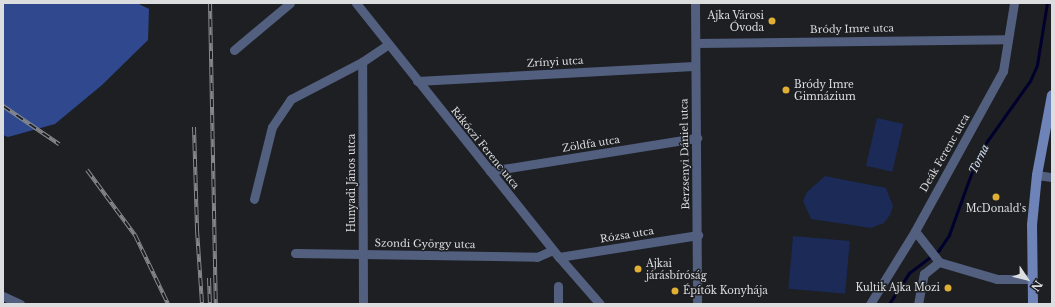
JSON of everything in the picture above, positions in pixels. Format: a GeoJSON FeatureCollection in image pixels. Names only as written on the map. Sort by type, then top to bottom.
{"type":"FeatureCollection","features":[{"type":"Feature","properties":{"kind":"main road"},"geometry":{"type":"LineString","coordinates":[[1033,304],[1031,279],[1031,239],[1037,174],[1052,95]]}},
{"type":"Feature","properties":{"kind":"street"},"geometry":{"type":"LineString","coordinates":[[234,50],[290,3]]}},
{"type":"Feature","properties":{"kind":"street","name":"Rákóczi Ferenc utca"},"geometry":{"type":"LineString","coordinates":[[356,3],[556,253],[600,304]]}},
{"type":"Feature","properties":{"kind":"street","name":"Berzsenyi Dániel utca"},"geometry":{"type":"LineString","coordinates":[[695,3],[696,43],[694,66],[697,138],[698,235],[697,304]]}},
{"type":"Feature","properties":{"kind":"street","name":"Deák Ferenc utca"},"geometry":{"type":"LineString","coordinates":[[870,304],[914,231],[1000,77],[1014,3]]}},
{"type":"Feature","properties":{"kind":"street","name":"Bródy Imre utca"},"geometry":{"type":"LineString","coordinates":[[696,43],[1008,39]]}},
{"type":"Feature","properties":{"kind":"street"},"geometry":{"type":"LineString","coordinates":[[254,199],[272,127],[291,99],[362,62],[389,44]]}},
{"type":"Feature","properties":{"kind":"street","name":"Hunyadi János utca"},"geometry":{"type":"LineString","coordinates":[[362,62],[363,304]]}},
{"type":"Feature","properties":{"kind":"street","name":"Zrínyi utca"},"geometry":{"type":"LineString","coordinates":[[417,81],[694,66]]}},
{"type":"Feature","properties":{"kind":"street","name":"Zöldfa utca"},"geometry":{"type":"LineString","coordinates":[[490,171],[697,138]]}},
{"type":"Feature","properties":{"kind":"street"},"geometry":{"type":"LineString","coordinates":[[1037,174],[1052,177]]}},
{"type":"Feature","properties":{"kind":"street"},"geometry":{"type":"LineString","coordinates":[[914,231],[939,260],[997,279],[1031,279]]}},
{"type":"Feature","properties":{"kind":"street","name":"Rózsa utca"},"geometry":{"type":"LineString","coordinates":[[556,253],[698,235]]}},
{"type":"Feature","properties":{"kind":"street","name":"Szondi György utca"},"geometry":{"type":"LineString","coordinates":[[295,253],[537,257],[556,253]]}},
{"type":"Feature","properties":{"kind":"street"},"geometry":{"type":"LineString","coordinates":[[918,304],[924,274],[939,260]]}},
{"type":"Feature","properties":{"kind":"street"},"geometry":{"type":"LineString","coordinates":[[558,286],[558,304]]}},
{"type":"Feature","properties":{"kind":"street"},"geometry":{"type":"LineString","coordinates":[[3,296],[20,304]]}},
{"type":"Feature","properties":{"kind":"shaded area"},"geometry":{"type":"Polygon","coordinates":[[[3,3],[137,3],[149,9],[148,40],[102,85],[55,124],[8,137],[3,135],[3,3]]]}},
{"type":"Feature","properties":{"kind":"shaded area"},"geometry":{"type":"Polygon","coordinates":[[[877,118],[903,124],[892,172],[866,166],[877,118]]]}},
{"type":"Feature","properties":{"kind":"shaded area"},"geometry":{"type":"Polygon","coordinates":[[[825,176],[886,188],[893,206],[890,215],[884,223],[871,228],[811,219],[803,201],[807,192],[825,176]]]}},
{"type":"Feature","properties":{"kind":"shaded area"},"geometry":{"type":"Polygon","coordinates":[[[793,236],[850,241],[845,294],[788,289],[793,236]]]}},
{"type":"Feature","properties":{"kind":"waterway","name":"Torna"},"geometry":{"type":"LineString","coordinates":[[889,304],[909,273],[939,250],[949,235],[975,163],[988,140],[1030,81],[1037,65],[1047,3]]}},
{"type":"Feature","properties":{"kind":"railway"},"geometry":{"type":"LineString","coordinates":[[210,3],[216,304]]}},
{"type":"Feature","properties":{"kind":"railway"},"geometry":{"type":"LineString","coordinates":[[3,106],[59,144]]}},
{"type":"Feature","properties":{"kind":"railway"},"geometry":{"type":"LineString","coordinates":[[194,127],[197,230],[202,304]]}},
{"type":"Feature","properties":{"kind":"railway"},"geometry":{"type":"LineString","coordinates":[[87,170],[135,235],[168,304]]}},
{"type":"Feature","properties":{"kind":"railway"},"geometry":{"type":"LineString","coordinates":[[209,278],[210,304]]}},
{"type":"Feature","properties":{"kind":"place","name":"Ajka Városi Óvoda"},"geometry":{"type":"Point","coordinates":[772,21]}},
{"type":"Feature","properties":{"kind":"place","name":"Bródy Imre Gimnázium"},"geometry":{"type":"Point","coordinates":[786,90]}},
{"type":"Feature","properties":{"kind":"place","name":"McDonald's"},"geometry":{"type":"Point","coordinates":[996,197]}},
{"type":"Feature","properties":{"kind":"place","name":"Ajkai járásbíróság"},"geometry":{"type":"Point","coordinates":[638,269]}},
{"type":"Feature","properties":{"kind":"place","name":"Kultik Ajka Mozi"},"geometry":{"type":"Point","coordinates":[948,288]}},
{"type":"Feature","properties":{"kind":"place","name":"Építők Konyhája"},"geometry":{"type":"Point","coordinates":[675,291]}}]}
